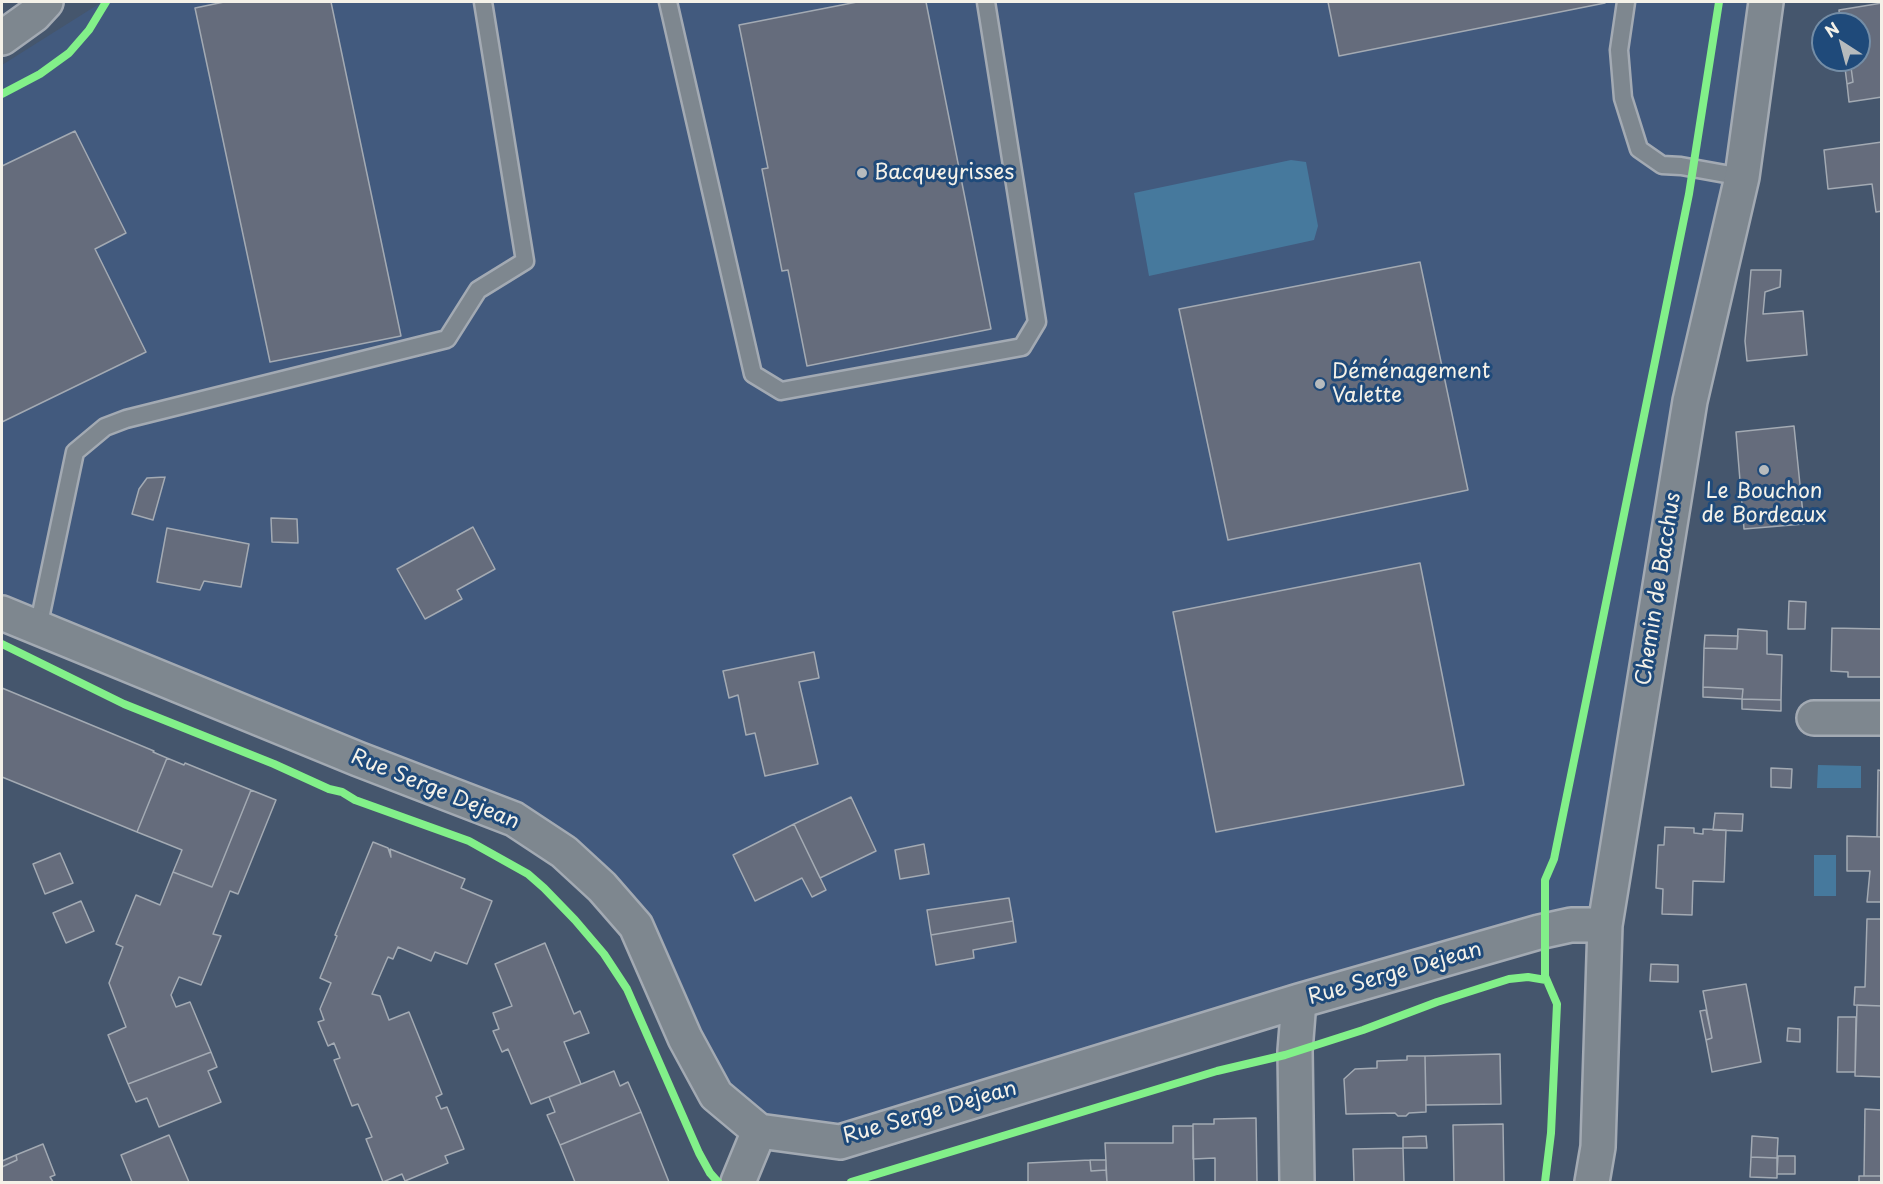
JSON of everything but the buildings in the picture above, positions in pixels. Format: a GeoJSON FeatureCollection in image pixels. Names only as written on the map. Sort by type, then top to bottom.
{"type":"FeatureCollection","features":[{"type":"Feature","properties":{"kind":"street"},"geometry":{"type":"LineString","coordinates":[[2,38],[34,15],[46,2]]}},
{"type":"Feature","properties":{"kind":"street","name":"Chemin de Bacchus"},"geometry":{"type":"LineString","coordinates":[[1592,1182],[1598,1147],[1605,925],[1690,401],[1742,177],[1766,2]]}},
{"type":"Feature","properties":{"kind":"street","name":"Rue Serge Dejean"},"geometry":{"type":"LineString","coordinates":[[2,613],[347,754],[514,819],[564,852],[602,887],[636,926],[685,1038],[716,1095],[759,1131],[840,1142],[1299,1001],[1545,931],[1571,925],[1605,925]]}},
{"type":"Feature","properties":{"kind":"street"},"geometry":{"type":"LineString","coordinates":[[1814,718],[1881,718]]}},
{"type":"Feature","properties":{"kind":"street"},"geometry":{"type":"LineString","coordinates":[[1297,1182],[1295,1051],[1299,1001]]}},
{"type":"Feature","properties":{"kind":"street"},"geometry":{"type":"LineString","coordinates":[[738,1182],[759,1131]]}},
{"type":"Feature","properties":{"kind":"lane"},"geometry":{"type":"LineString","coordinates":[[38,628],[75,452],[105,428],[126,419],[447,339],[478,290],[525,261],[483,2]]}},
{"type":"Feature","properties":{"kind":"lane"},"geometry":{"type":"LineString","coordinates":[[668,2],[753,374],[781,391],[1022,348],[1037,322],[986,2]]}},
{"type":"Feature","properties":{"kind":"lane"},"geometry":{"type":"LineString","coordinates":[[1626,2],[1619,50],[1623,98],[1639,149],[1662,165],[1681,166],[1742,177]]}},
{"type":"Feature","properties":{"kind":"shaded area"},"geometry":{"type":"Polygon","coordinates":[[[102,2],[1766,2],[1605,925],[840,1142],[759,1131],[716,1095],[636,926],[564,852],[2,613],[2,65],[102,2]]]}},
{"type":"Feature","properties":{"kind":"shaded area"},"geometry":{"type":"Polygon","coordinates":[[[1291,160],[1306,162],[1318,226],[1314,240],[1149,276],[1134,193],[1291,160]]]}},
{"type":"Feature","properties":{"kind":"shaded area"},"geometry":{"type":"Polygon","coordinates":[[[1818,765],[1861,766],[1861,788],[1817,788],[1818,765]]]}},
{"type":"Feature","properties":{"kind":"shaded area"},"geometry":{"type":"Polygon","coordinates":[[[1814,855],[1836,855],[1836,896],[1814,896],[1814,855]]]}},
{"type":"Feature","properties":{"kind":"cycle path"},"geometry":{"type":"LineString","coordinates":[[2,94],[40,74],[69,53],[89,30],[106,2]]}},
{"type":"Feature","properties":{"kind":"cycle path"},"geometry":{"type":"LineString","coordinates":[[1545,1182],[1551,1133],[1557,1004],[1545,976],[1545,880],[1554,859],[1689,194],[1719,2]]}},
{"type":"Feature","properties":{"kind":"cycle path"},"geometry":{"type":"LineString","coordinates":[[2,644],[124,704],[274,764],[329,789],[342,792],[355,800],[469,841],[528,874],[575,920],[604,954],[627,989],[699,1153],[718,1182]]}},
{"type":"Feature","properties":{"kind":"cycle path"},"geometry":{"type":"LineString","coordinates":[[851,1182],[1217,1071],[1285,1055],[1509,979],[1528,977],[1546,980]]}},
{"type":"Feature","properties":{"kind":"place","name":"Bacqueyrisses"},"geometry":{"type":"Point","coordinates":[862,173]}},
{"type":"Feature","properties":{"kind":"place","name":"Déménagement Valette"},"geometry":{"type":"Point","coordinates":[1320,384]}},
{"type":"Feature","properties":{"kind":"place","name":"Le Bouchon de Bordeaux"},"geometry":{"type":"Point","coordinates":[1764,470]}}]}
